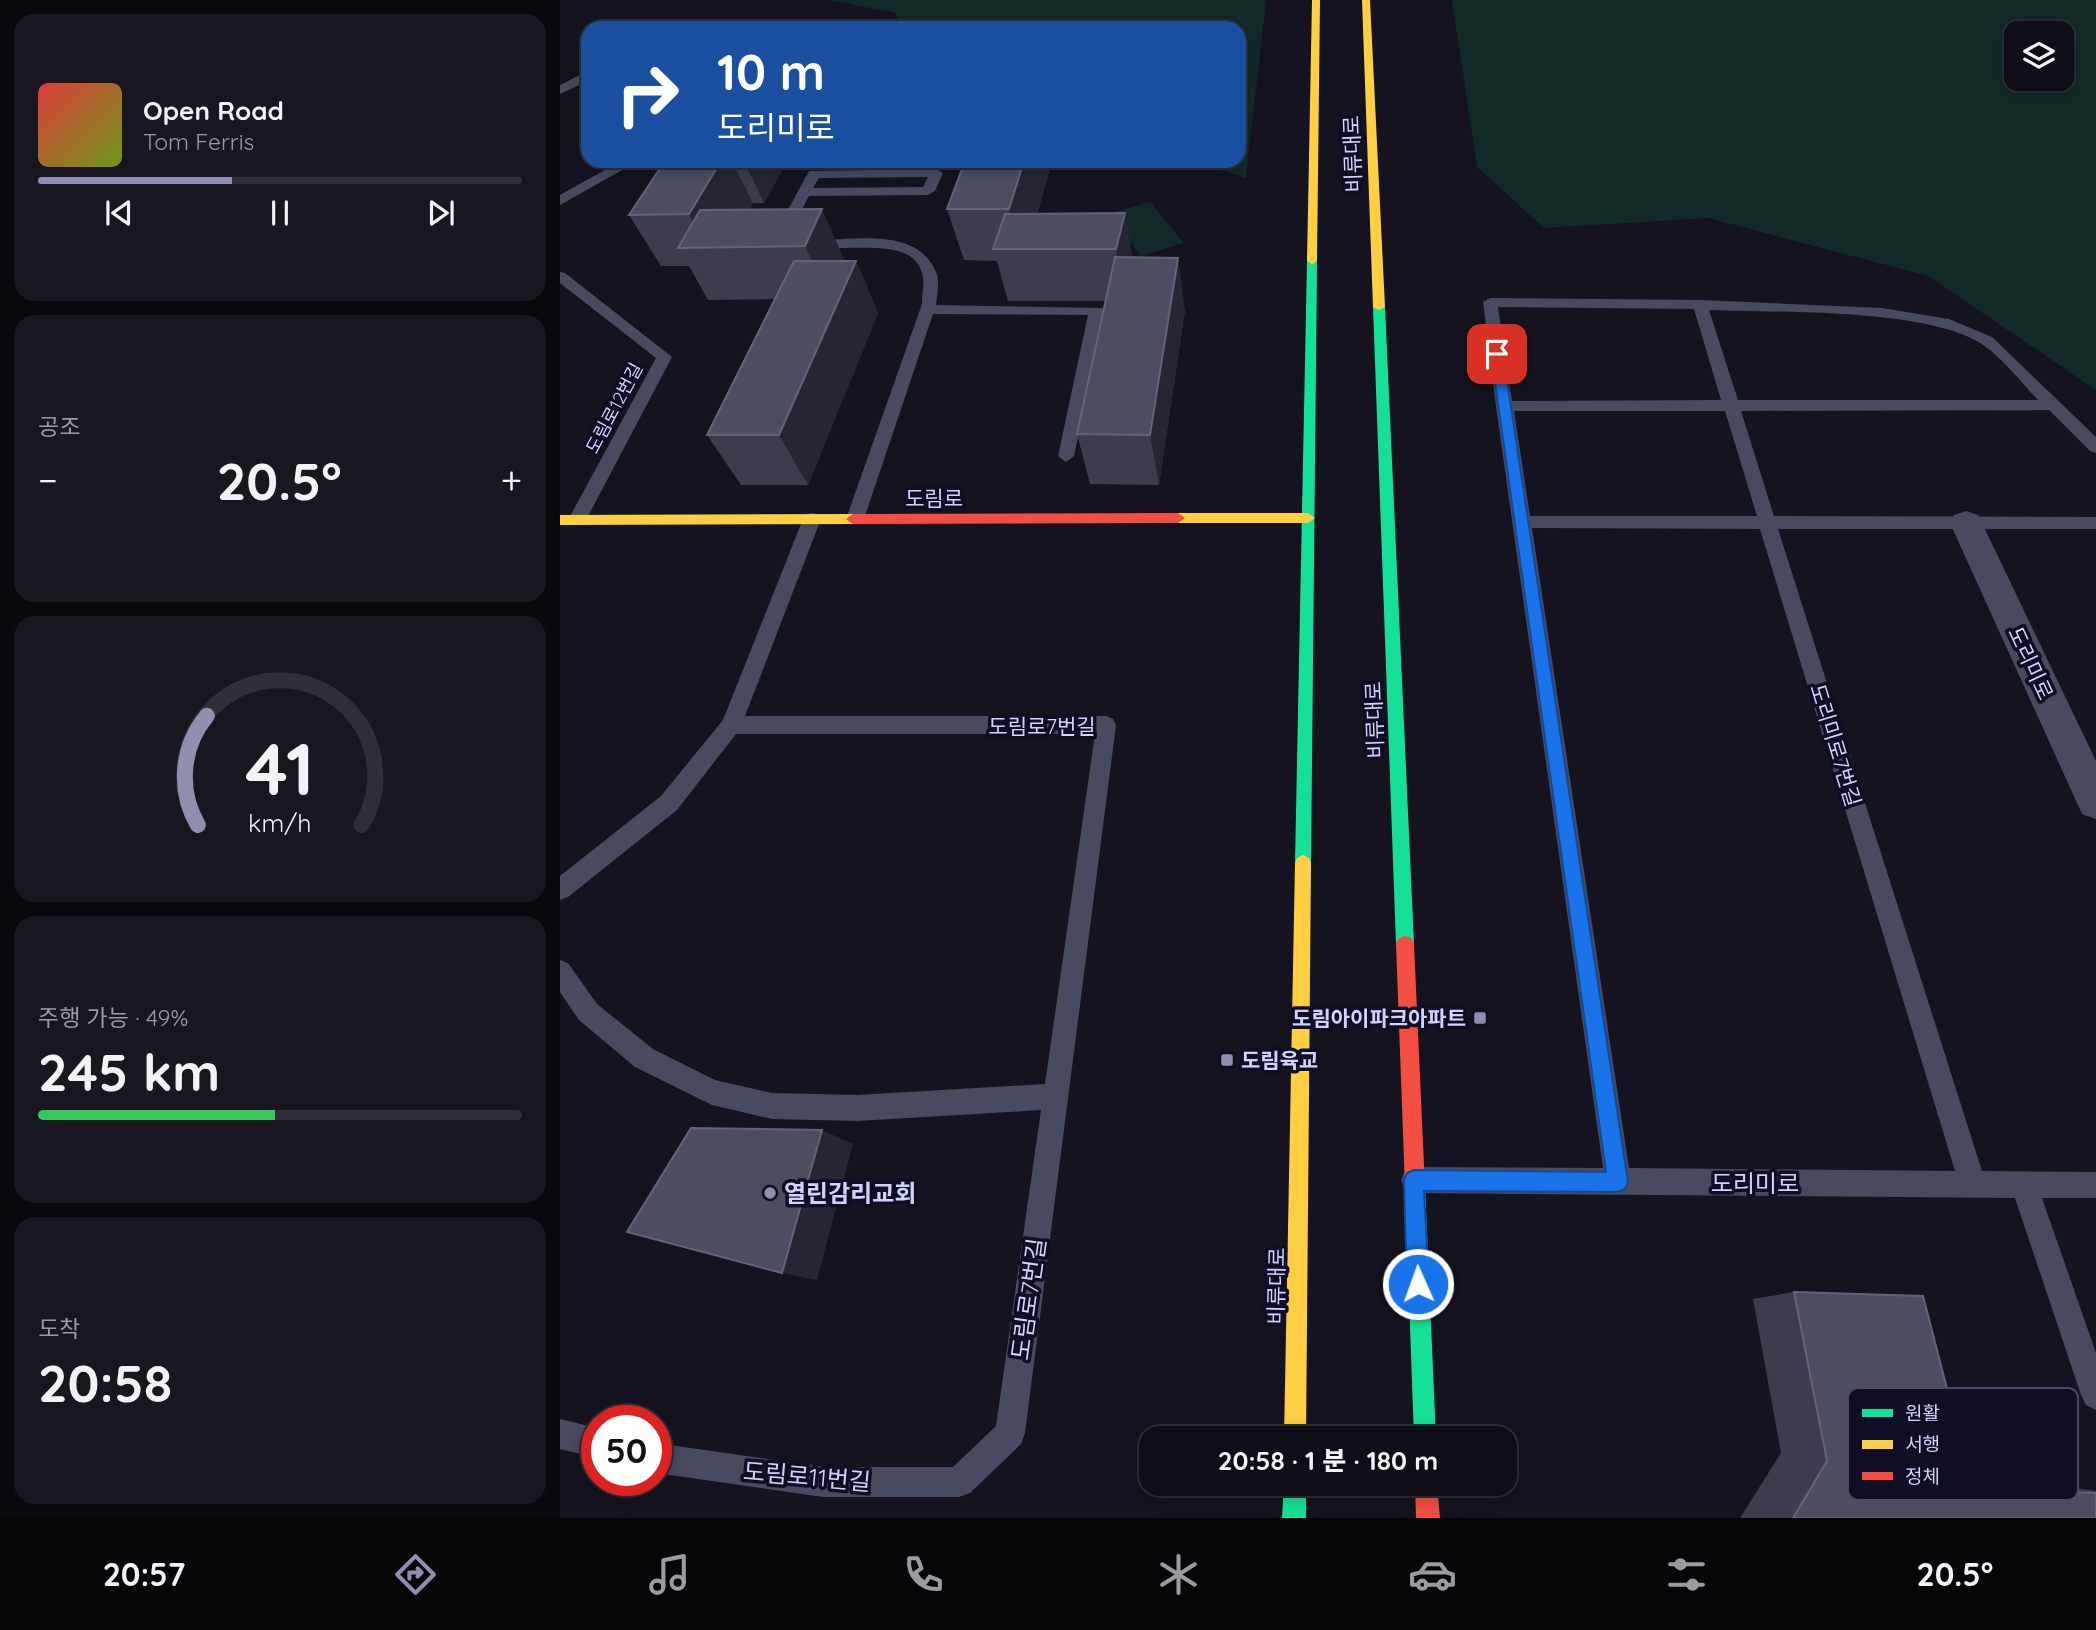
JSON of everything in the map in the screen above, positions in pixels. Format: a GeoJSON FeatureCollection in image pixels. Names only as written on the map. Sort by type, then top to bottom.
{"type":"FeatureCollection","features":[{"type":"Feature","properties":{"kind":"main road","name":"비류대로"},"geometry":{"type":"LineString","coordinates":[[1295,1426],[1316,0]]}},
{"type":"Feature","properties":{"kind":"main road","name":"비류대로"},"geometry":{"type":"LineString","coordinates":[[1366,0],[1424,1426]]}},
{"type":"Feature","properties":{"kind":"main road","name":"도림로"},"geometry":{"type":"LineString","coordinates":[[568,520],[1308,517]]}},
{"type":"Feature","properties":{"kind":"main road"},"geometry":{"type":"LineString","coordinates":[[1294,1518],[1295,1496]]}},
{"type":"Feature","properties":{"kind":"main road"},"geometry":{"type":"LineString","coordinates":[[1427,1496],[1428,1518]]}},
{"type":"Feature","properties":{"kind":"street","name":"도리미로"},"geometry":{"type":"LineString","coordinates":[[1966,523],[2096,802]]}},
{"type":"Feature","properties":{"kind":"lane"},"geometry":{"type":"LineString","coordinates":[[560,90],[581,80]]}},
{"type":"Feature","properties":{"kind":"lane"},"geometry":{"type":"LineString","coordinates":[[560,201],[619,168]]}},
{"type":"Feature","properties":{"kind":"lane"},"geometry":{"type":"LineString","coordinates":[[805,192],[929,191],[936,173],[814,174],[785,230],[796,240],[810,243],[892,243],[915,255],[929,273],[924,340],[855,519]]}},
{"type":"Feature","properties":{"kind":"lane","name":"도림로12번길"},"geometry":{"type":"LineString","coordinates":[[560,276],[664,357],[568,520]]}},
{"type":"Feature","properties":{"kind":"lane"},"geometry":{"type":"LineString","coordinates":[[1618,1182],[1490,302],[1700,305],[1882,313],[1949,324],[1987,340],[2096,447]]}},
{"type":"Feature","properties":{"kind":"lane","name":"도리미로7번길"},"geometry":{"type":"LineString","coordinates":[[1700,305],[1973,1185]]}},
{"type":"Feature","properties":{"kind":"lane"},"geometry":{"type":"LineString","coordinates":[[928,309],[1097,311],[1066,456]]}},
{"type":"Feature","properties":{"kind":"lane"},"geometry":{"type":"LineString","coordinates":[[1504,406],[2053,405]]}},
{"type":"Feature","properties":{"kind":"lane"},"geometry":{"type":"LineString","coordinates":[[560,890],[668,803],[731,725],[812,519]]}},
{"type":"Feature","properties":{"kind":"lane"},"geometry":{"type":"LineString","coordinates":[[1521,522],[2096,523]]}},
{"type":"Feature","properties":{"kind":"lane","name":"도림로7번길"},"geometry":{"type":"LineString","coordinates":[[731,725],[1106,725],[1010,1433],[960,1482]]}},
{"type":"Feature","properties":{"kind":"lane"},"geometry":{"type":"LineString","coordinates":[[560,971],[588,1012],[644,1058],[712,1092],[772,1106],[857,1108],[1055,1096]]}},
{"type":"Feature","properties":{"kind":"lane","name":"도리미로"},"geometry":{"type":"LineString","coordinates":[[1414,1180],[2096,1185]]}},
{"type":"Feature","properties":{"kind":"lane"},"geometry":{"type":"LineString","coordinates":[[2024,1185],[2096,1395]]}},
{"type":"Feature","properties":{"kind":"lane"},"geometry":{"type":"LineString","coordinates":[[560,1434],[581,1439]]}},
{"type":"Feature","properties":{"kind":"lane","name":"도림로11번길"},"geometry":{"type":"LineString","coordinates":[[672,1460],[823,1482],[960,1482]]}},
{"type":"Feature","properties":{"kind":"green space"},"geometry":{"type":"Polygon","coordinates":[[[830,0],[1266,0],[1246,178],[1216,168],[1246,168],[1246,21],[899,21],[895,13],[830,0]]]}},
{"type":"Feature","properties":{"kind":"green space"},"geometry":{"type":"Polygon","coordinates":[[[1452,0],[2096,0],[2096,390],[1928,276],[1708,218],[1544,228],[1477,167],[1452,0]]]}},
{"type":"Feature","properties":{"kind":"green space"},"geometry":{"type":"Polygon","coordinates":[[[1150,202],[1184,243],[1141,256],[1108,214],[1150,202]]]}},
{"type":"Feature","properties":{"kind":"building"},"geometry":{"type":"Polygon","coordinates":[[[660,168],[717,168],[689,214],[629,215],[660,168]]]}},
{"type":"Feature","properties":{"kind":"building"},"geometry":{"type":"Polygon","coordinates":[[[962,168],[1022,168],[1009,209],[947,209],[962,168]]]}},
{"type":"Feature","properties":{"kind":"building"},"geometry":{"type":"Polygon","coordinates":[[[822,209],[805,246],[678,248],[700,210],[822,209]]]}},
{"type":"Feature","properties":{"kind":"building"},"geometry":{"type":"Polygon","coordinates":[[[1125,213],[1116,249],[993,249],[1005,214],[1125,213]]]}},
{"type":"Feature","properties":{"kind":"building"},"geometry":{"type":"Polygon","coordinates":[[[1115,257],[1178,258],[1150,435],[1077,434],[1115,257]]]}},
{"type":"Feature","properties":{"kind":"building"},"geometry":{"type":"Polygon","coordinates":[[[794,261],[856,261],[779,435],[707,435],[794,261]]]}},
{"type":"Feature","properties":{"kind":"building","name":"열린감리교회"},"geometry":{"type":"Polygon","coordinates":[[[691,1128],[822,1130],[782,1273],[627,1232],[691,1128]]]}},
{"type":"Feature","properties":{"kind":"building"},"geometry":{"type":"Polygon","coordinates":[[[1794,1292],[1923,1296],[1947,1388],[1848,1388],[1848,1500],[2078,1500],[2078,1492],[2096,1493],[2096,1518],[1793,1518],[1827,1461],[1794,1292]]]}},
{"type":"Feature","properties":{"kind":"traffic: fast"},"geometry":{"type":"LineString","coordinates":[[1303,863],[1312,261]]}},
{"type":"Feature","properties":{"kind":"traffic: fast"},"geometry":{"type":"LineString","coordinates":[[1379,307],[1405,944]]}},
{"type":"Feature","properties":{"kind":"traffic: fast"},"geometry":{"type":"LineString","coordinates":[[1415,1187],[1425,1426]]}},
{"type":"Feature","properties":{"kind":"traffic: fast"},"geometry":{"type":"LineString","coordinates":[[1294,1518],[1295,1496]]}},
{"type":"Feature","properties":{"kind":"traffic: slow"},"geometry":{"type":"LineString","coordinates":[[1312,261],[1316,0]]}},
{"type":"Feature","properties":{"kind":"traffic: slow"},"geometry":{"type":"LineString","coordinates":[[1366,0],[1379,307]]}},
{"type":"Feature","properties":{"kind":"traffic: slow"},"geometry":{"type":"LineString","coordinates":[[1178,518],[1308,518]]}},
{"type":"Feature","properties":{"kind":"traffic: slow"},"geometry":{"type":"LineString","coordinates":[[560,520],[853,519]]}},
{"type":"Feature","properties":{"kind":"traffic: slow"},"geometry":{"type":"LineString","coordinates":[[1295,1426],[1303,863]]}},
{"type":"Feature","properties":{"kind":"traffic: jam"},"geometry":{"type":"LineString","coordinates":[[853,519],[1178,518]]}},
{"type":"Feature","properties":{"kind":"traffic: jam"},"geometry":{"type":"LineString","coordinates":[[1405,944],[1415,1187]]}},
{"type":"Feature","properties":{"kind":"traffic: jam"},"geometry":{"type":"LineString","coordinates":[[1427,1496],[1428,1518]]}},
{"type":"Feature","properties":{"kind":"place","name":"도림아이파크아파트"},"geometry":{"type":"Point","coordinates":[1480,1018]}},
{"type":"Feature","properties":{"kind":"place","name":"도림육교"},"geometry":{"type":"Point","coordinates":[1227,1060]}},
{"type":"Feature","properties":{"kind":"place","name":"열린감리교회"},"geometry":{"type":"Point","coordinates":[770,1193]}},
{"type":"Feature","properties":{"kind":"route"},"geometry":{"type":"LineString","coordinates":[[1418,1284],[1414,1180],[1618,1182],[1497,354]]}}]}
